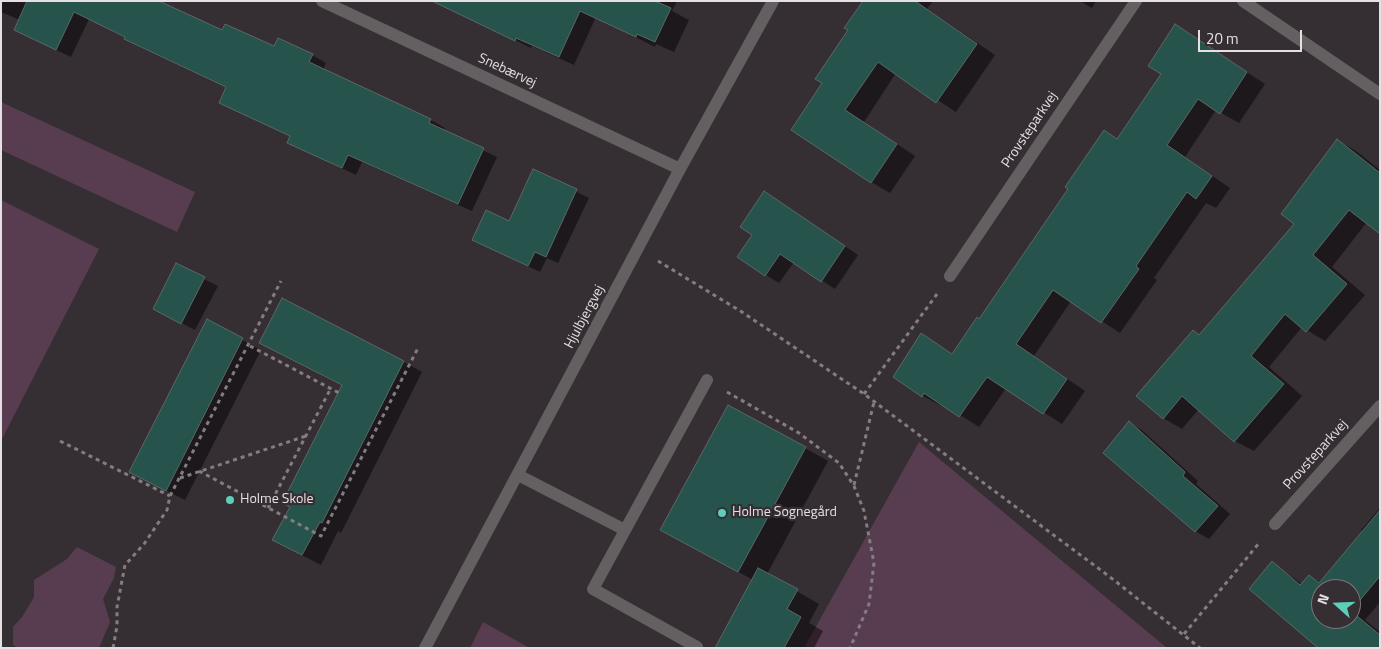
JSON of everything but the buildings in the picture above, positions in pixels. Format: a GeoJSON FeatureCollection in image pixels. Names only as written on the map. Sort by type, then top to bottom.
{"type":"FeatureCollection","features":[{"type":"Feature","properties":{"kind":"street","name":"Snebærvej"},"geometry":{"type":"LineString","coordinates":[[322,1],[680,169]]}},
{"type":"Feature","properties":{"kind":"street","name":"Hjulbjergvej"},"geometry":{"type":"LineString","coordinates":[[424,648],[680,169],[773,1]]}},
{"type":"Feature","properties":{"kind":"street","name":"Provsteparkvej"},"geometry":{"type":"LineString","coordinates":[[950,276],[1136,1]]}},
{"type":"Feature","properties":{"kind":"street"},"geometry":{"type":"LineString","coordinates":[[1243,1],[1380,94]]}},
{"type":"Feature","properties":{"kind":"street"},"geometry":{"type":"LineString","coordinates":[[696,647],[593,589],[707,380]]}},
{"type":"Feature","properties":{"kind":"street","name":"Provsteparkvej"},"geometry":{"type":"LineString","coordinates":[[1275,524],[1380,406]]}},
{"type":"Feature","properties":{"kind":"street"},"geometry":{"type":"LineString","coordinates":[[518,475],[625,530]]}},
{"type":"Feature","properties":{"kind":"path"},"geometry":{"type":"LineString","coordinates":[[638,249],[742,312],[864,394],[1184,634],[1200,648]]}},
{"type":"Feature","properties":{"kind":"path"},"geometry":{"type":"LineString","coordinates":[[864,394],[950,276]]}},
{"type":"Feature","properties":{"kind":"path"},"geometry":{"type":"LineString","coordinates":[[112,648],[125,565],[144,544],[167,510],[170,496],[179,478],[282,282]]}},
{"type":"Feature","properties":{"kind":"path"},"geometry":{"type":"LineString","coordinates":[[250,346],[341,394]]}},
{"type":"Feature","properties":{"kind":"path"},"geometry":{"type":"LineString","coordinates":[[200,472],[321,536],[418,348]]}},
{"type":"Feature","properties":{"kind":"path"},"geometry":{"type":"LineString","coordinates":[[707,380],[799,433],[839,463],[854,486],[864,511],[874,563],[869,604],[850,648]]}},
{"type":"Feature","properties":{"kind":"path"},"geometry":{"type":"LineString","coordinates":[[268,508],[331,388]]}},
{"type":"Feature","properties":{"kind":"path"},"geometry":{"type":"LineString","coordinates":[[854,486],[874,402]]}},
{"type":"Feature","properties":{"kind":"path"},"geometry":{"type":"LineString","coordinates":[[179,478],[306,436]]}},
{"type":"Feature","properties":{"kind":"path"},"geometry":{"type":"LineString","coordinates":[[60,441],[170,496]]}},
{"type":"Feature","properties":{"kind":"path"},"geometry":{"type":"LineString","coordinates":[[1184,634],[1275,524]]}},
{"type":"Feature","properties":{"kind":"shaded area"},"geometry":{"type":"Polygon","coordinates":[[[1,102],[195,192],[177,232],[1,150],[1,102]]]}},
{"type":"Feature","properties":{"kind":"shaded area"},"geometry":{"type":"Polygon","coordinates":[[[1,200],[99,249],[1,441],[1,200]]]}},
{"type":"Feature","properties":{"kind":"shaded area"},"geometry":{"type":"Polygon","coordinates":[[[919,442],[1167,648],[804,648],[919,442]]]}},
{"type":"Feature","properties":{"kind":"shaded area"},"geometry":{"type":"Polygon","coordinates":[[[77,547],[116,567],[114,578],[103,599],[110,622],[99,648],[18,648],[13,645],[13,627],[22,617],[34,597],[34,580],[67,559],[77,547]]]}},
{"type":"Feature","properties":{"kind":"shaded area"},"geometry":{"type":"Polygon","coordinates":[[[483,622],[530,648],[470,648],[483,622]]]}},
{"type":"Feature","properties":{"kind":"place","name":"Holme Skole"},"geometry":{"type":"Point","coordinates":[230,500]}},
{"type":"Feature","properties":{"kind":"place","name":"Holme Sognegård"},"geometry":{"type":"Point","coordinates":[722,513]}}]}
